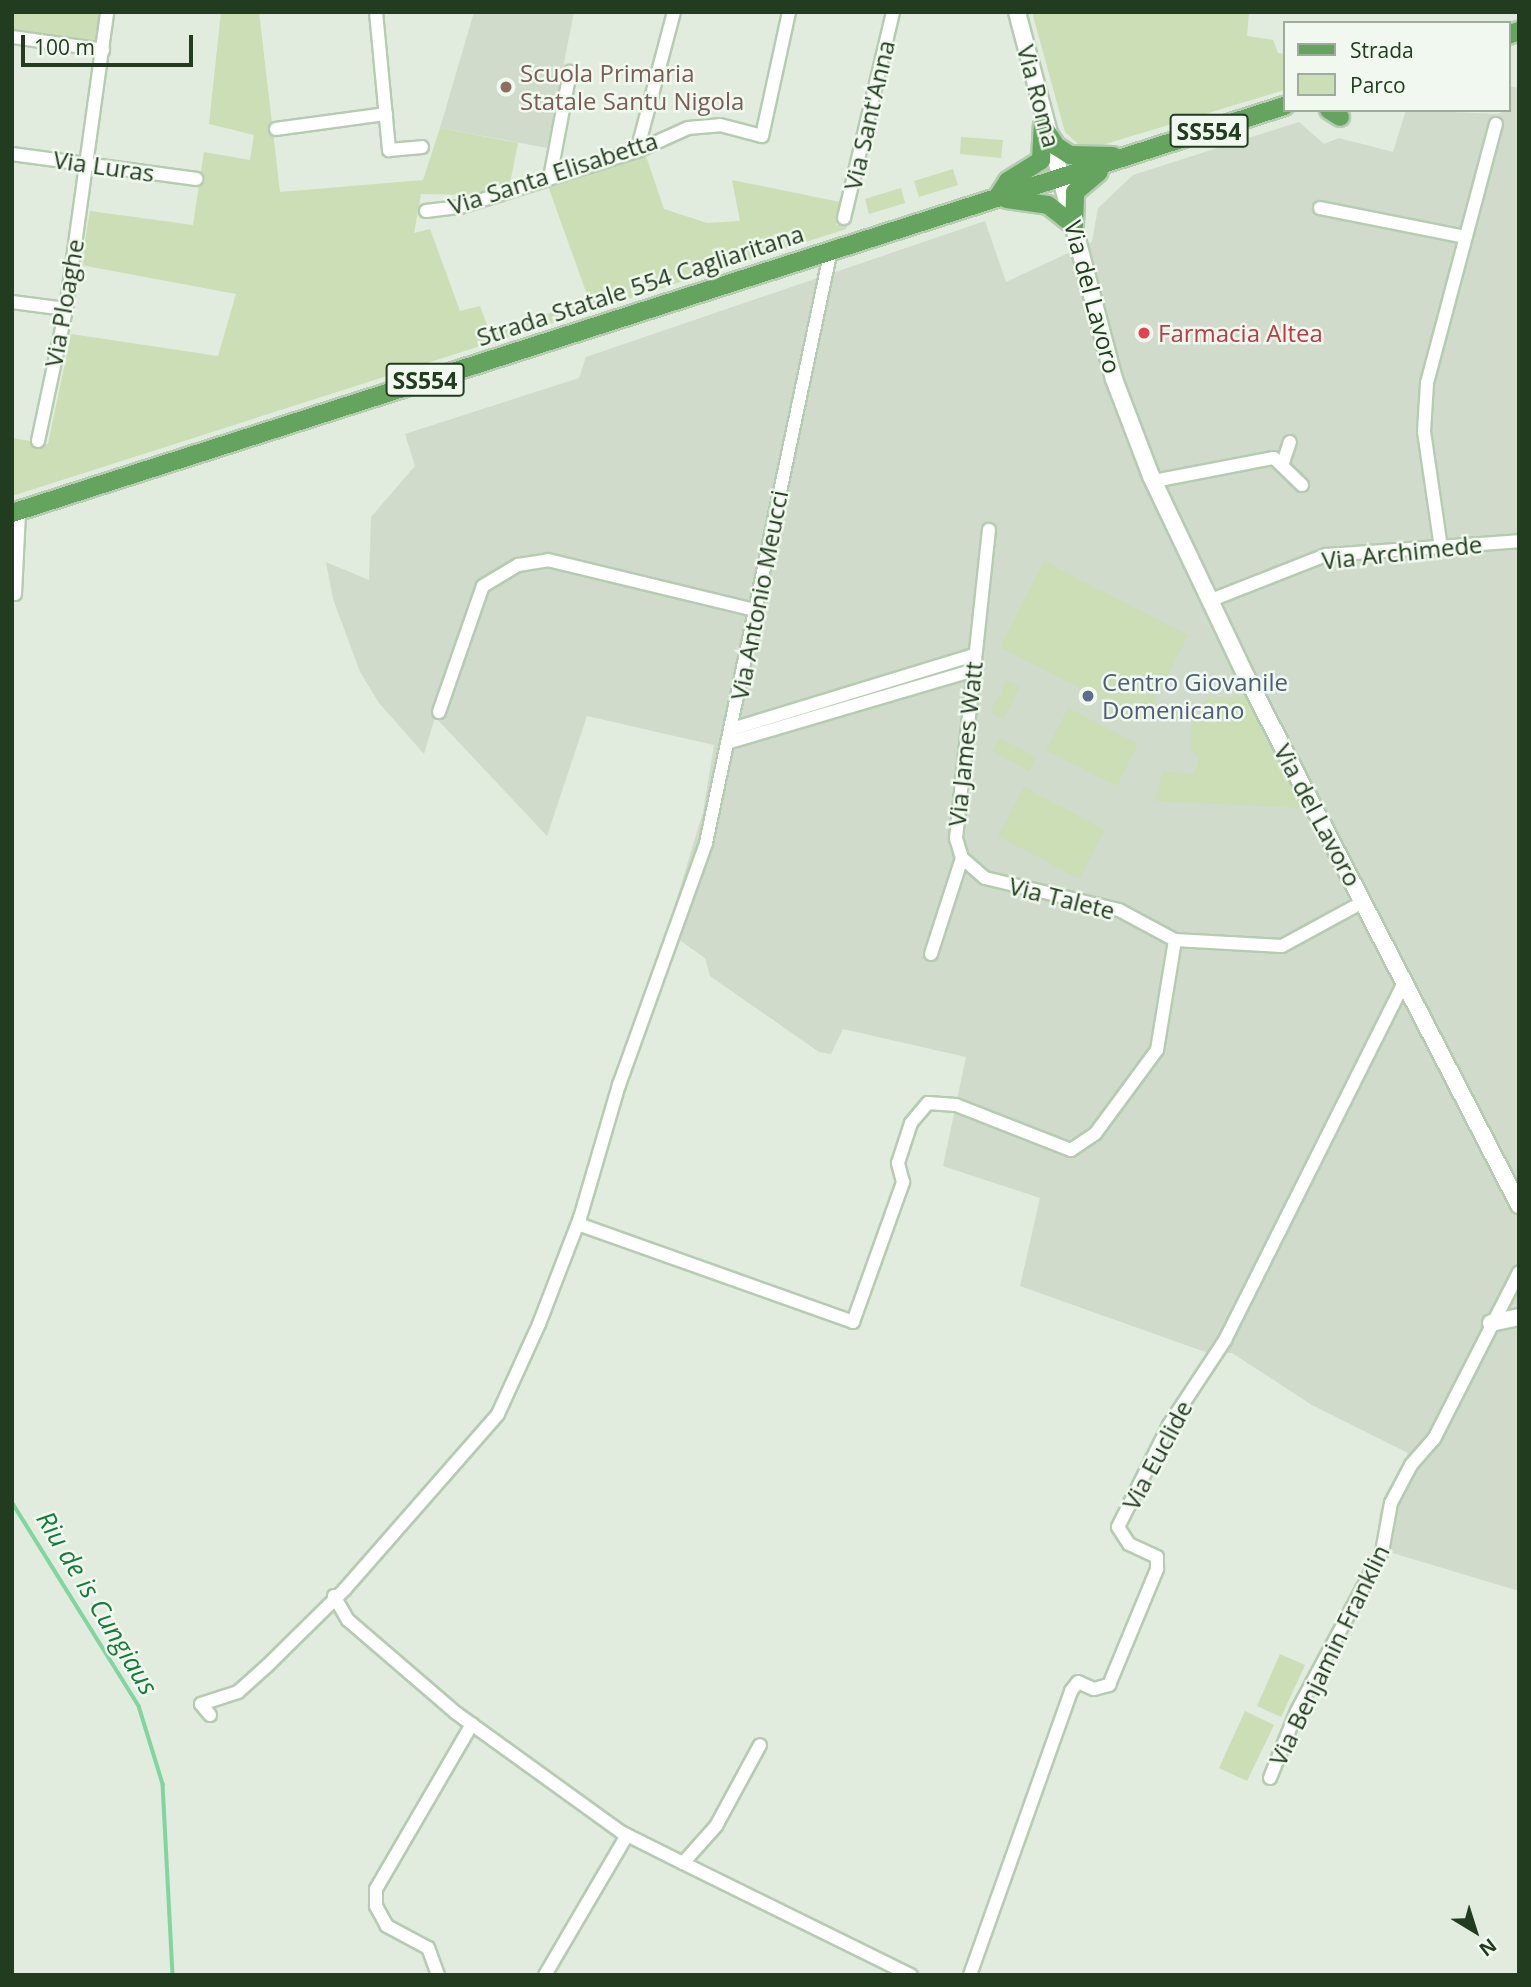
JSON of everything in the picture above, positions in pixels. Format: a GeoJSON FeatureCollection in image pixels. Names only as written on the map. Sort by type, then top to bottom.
{"type":"FeatureCollection","features":[{"type":"Feature","properties":{"kind":"main road","name":"Via Roma"},"geometry":{"type":"LineString","coordinates":[[1017,12],[1043,126],[1063,178]]}},
{"type":"Feature","properties":{"kind":"main road","name":"Strada Statale 554 Cagliaritana"},"geometry":{"type":"LineString","coordinates":[[16,512],[1282,107]]}},
{"type":"Feature","properties":{"kind":"main road"},"geometry":{"type":"LineString","coordinates":[[1043,126],[1056,146],[1070,155],[1134,155]]}},
{"type":"Feature","properties":{"kind":"main road"},"geometry":{"type":"LineString","coordinates":[[1043,126],[1041,160],[1009,181],[997,198],[1048,205],[1073,225]]}},
{"type":"Feature","properties":{"kind":"main road"},"geometry":{"type":"LineString","coordinates":[[1073,225],[1075,192],[1092,175],[1134,155]]}},
{"type":"Feature","properties":{"kind":"main road","name":"Via del Lavoro"},"geometry":{"type":"LineString","coordinates":[[1063,178],[1114,379],[1153,481],[1209,601],[1519,1205]]}},
{"type":"Feature","properties":{"kind":"main road"},"geometry":{"type":"LineString","coordinates":[[1491,1323],[1519,1317]]}},
{"type":"Feature","properties":{"kind":"main road"},"geometry":{"type":"LineString","coordinates":[[1491,1323],[1519,1324]]}},
{"type":"Feature","properties":{"kind":"street","name":"Via Ploaghe"},"geometry":{"type":"LineString","coordinates":[[38,441],[66,309],[107,12]]}},
{"type":"Feature","properties":{"kind":"street"},"geometry":{"type":"LineString","coordinates":[[376,12],[389,150],[422,147]]}},
{"type":"Feature","properties":{"kind":"street"},"geometry":{"type":"LineString","coordinates":[[637,151],[674,12]]}},
{"type":"Feature","properties":{"kind":"street","name":"Via Santa Elisabetta"},"geometry":{"type":"LineString","coordinates":[[426,211],[460,207],[637,151],[706,124],[762,135],[789,12]]}},
{"type":"Feature","properties":{"kind":"street","name":"Via Sant'Anna"},"geometry":{"type":"LineString","coordinates":[[844,218],[893,12]]}},
{"type":"Feature","properties":{"kind":"street"},"geometry":{"type":"LineString","coordinates":[[12,37],[103,50]]}},
{"type":"Feature","properties":{"kind":"street"},"geometry":{"type":"LineString","coordinates":[[550,178],[570,72]]}},
{"type":"Feature","properties":{"kind":"street"},"geometry":{"type":"LineString","coordinates":[[276,129],[386,114]]}},
{"type":"Feature","properties":{"kind":"street"},"geometry":{"type":"LineString","coordinates":[[1441,548],[1424,431],[1427,383],[1496,124]]}},
{"type":"Feature","properties":{"kind":"street","name":"Via Luras"},"geometry":{"type":"LineString","coordinates":[[12,155],[196,178]]}},
{"type":"Feature","properties":{"kind":"street"},"geometry":{"type":"LineString","coordinates":[[1320,208],[1465,237]]}},
{"type":"Feature","properties":{"kind":"street","name":"Via Antonio Meucci"},"geometry":{"type":"LineString","coordinates":[[210,1715],[201,1704],[238,1692],[334,1596],[498,1414],[578,1224],[671,935],[706,843],[731,736],[831,250]]}},
{"type":"Feature","properties":{"kind":"street"},"geometry":{"type":"LineString","coordinates":[[12,302],[66,309]]}},
{"type":"Feature","properties":{"kind":"street"},"geometry":{"type":"LineString","coordinates":[[1283,463],[1290,442]]}},
{"type":"Feature","properties":{"kind":"street"},"geometry":{"type":"LineString","coordinates":[[1153,481],[1256,457],[1283,463],[1302,485]]}},
{"type":"Feature","properties":{"kind":"street"},"geometry":{"type":"LineString","coordinates":[[15,594],[16,512]]}},
{"type":"Feature","properties":{"kind":"street","name":"Via James Watt"},"geometry":{"type":"LineString","coordinates":[[931,954],[962,858],[956,838],[989,530]]}},
{"type":"Feature","properties":{"kind":"street","name":"Via Archimede"},"geometry":{"type":"LineString","coordinates":[[1209,601],[1326,555],[1519,541]]}},
{"type":"Feature","properties":{"kind":"street"},"geometry":{"type":"LineString","coordinates":[[439,712],[483,586],[518,565],[548,560],[755,610]]}},
{"type":"Feature","properties":{"kind":"street"},"geometry":{"type":"LineString","coordinates":[[854,699],[974,655]]}},
{"type":"Feature","properties":{"kind":"street"},"geometry":{"type":"LineString","coordinates":[[731,736],[854,699],[972,670]]}},
{"type":"Feature","properties":{"kind":"street","name":"Via Talete"},"geometry":{"type":"LineString","coordinates":[[962,858],[985,878],[1119,911],[1175,940],[1282,946],[1363,902]]}},
{"type":"Feature","properties":{"kind":"street"},"geometry":{"type":"LineString","coordinates":[[578,1224],[853,1322],[903,1182],[898,1163],[911,1123],[928,1102],[956,1104],[1071,1150],[1094,1134],[1157,1050],[1175,940]]}},
{"type":"Feature","properties":{"kind":"street","name":"Via Euclide"},"geometry":{"type":"LineString","coordinates":[[970,1975],[1072,1691],[1079,1682],[1094,1689],[1109,1685],[1157,1569],[1157,1558],[1129,1544],[1118,1527],[1169,1425],[1226,1340],[1404,982]]}},
{"type":"Feature","properties":{"kind":"street","name":"Via Benjamin Franklin"},"geometry":{"type":"LineString","coordinates":[[1270,1778],[1297,1711],[1382,1552],[1391,1503],[1410,1465],[1434,1439],[1519,1272]]}},
{"type":"Feature","properties":{"kind":"street"},"geometry":{"type":"LineString","coordinates":[[334,1596],[348,1620],[472,1724],[627,1835],[911,1975]]}},
{"type":"Feature","properties":{"kind":"street"},"geometry":{"type":"LineString","coordinates":[[438,1975],[428,1948],[387,1926],[376,1906],[376,1889],[472,1724]]}},
{"type":"Feature","properties":{"kind":"street"},"geometry":{"type":"LineString","coordinates":[[683,1863],[716,1826],[760,1745]]}},
{"type":"Feature","properties":{"kind":"street"},"geometry":{"type":"LineString","coordinates":[[545,1975],[627,1835]]}},
{"type":"Feature","properties":{"kind":"shaded area","name":"Scuola Primaria Statale Santu Nigola"},"geometry":{"type":"Polygon","coordinates":[[[474,12],[574,12],[547,148],[440,128],[474,12]]]}},
{"type":"Feature","properties":{"kind":"shaded area"},"geometry":{"type":"Polygon","coordinates":[[[1510,86],[1519,88],[1519,1591],[1376,1548],[1380,1512],[1408,1453],[1312,1405],[1232,1353],[1208,1353],[1020,1286],[1040,1198],[943,1166],[966,1057],[843,1029],[831,1054],[819,1052],[710,976],[705,958],[667,931],[703,812],[714,745],[587,716],[547,836],[435,717],[424,754],[379,703],[360,672],[333,599],[326,562],[369,580],[371,517],[415,466],[405,434],[579,378],[586,357],[985,221],[1006,282],[1092,242],[1098,208],[1133,175],[1299,122],[1324,144],[1339,138],[1393,152],[1405,112],[1510,112],[1510,86]]]}},
{"type":"Feature","properties":{"kind":"green space"},"geometry":{"type":"Polygon","coordinates":[[[12,12],[101,12],[97,44],[12,34],[12,12]]]}},
{"type":"Feature","properties":{"kind":"green space"},"geometry":{"type":"Polygon","coordinates":[[[221,12],[259,12],[280,192],[423,180],[440,128],[518,143],[510,183],[474,195],[421,194],[414,233],[430,229],[460,311],[480,306],[490,333],[589,300],[548,186],[645,153],[664,209],[707,223],[740,221],[732,180],[840,202],[836,225],[848,222],[846,229],[12,496],[12,438],[48,444],[71,334],[218,356],[236,294],[81,265],[90,211],[193,225],[204,152],[250,160],[254,135],[209,124],[221,12]]]}},
{"type":"Feature","properties":{"kind":"green space"},"geometry":{"type":"Polygon","coordinates":[[[1032,12],[1249,12],[1247,36],[1273,40],[1278,53],[1282,54],[1282,91],[1102,145],[1078,144],[1065,132],[1032,12]]]}},
{"type":"Feature","properties":{"kind":"green space"},"geometry":{"type":"Polygon","coordinates":[[[961,137],[1003,140],[1001,158],[960,154],[961,137]]]}},
{"type":"Feature","properties":{"kind":"green space"},"geometry":{"type":"Polygon","coordinates":[[[953,169],[958,185],[919,197],[914,181],[953,169]]]}},
{"type":"Feature","properties":{"kind":"green space"},"geometry":{"type":"Polygon","coordinates":[[[901,188],[905,203],[869,214],[865,199],[901,188]]]}},
{"type":"Feature","properties":{"kind":"green space"},"geometry":{"type":"Polygon","coordinates":[[[1044,561],[1188,635],[1144,722],[1000,647],[1044,561]]]}},
{"type":"Feature","properties":{"kind":"green space"},"geometry":{"type":"Polygon","coordinates":[[[1007,680],[1020,687],[1003,719],[990,712],[1007,680]]]}},
{"type":"Feature","properties":{"kind":"green space"},"geometry":{"type":"Polygon","coordinates":[[[1246,696],[1303,808],[1155,801],[1163,771],[1194,774],[1199,759],[1191,749],[1191,729],[1207,698],[1246,696]]]}},
{"type":"Feature","properties":{"kind":"green space"},"geometry":{"type":"Polygon","coordinates":[[[1068,708],[1138,744],[1117,786],[1046,750],[1068,708]]]}},
{"type":"Feature","properties":{"kind":"green space"},"geometry":{"type":"Polygon","coordinates":[[[999,738],[1036,757],[1029,771],[992,752],[999,738]]]}},
{"type":"Feature","properties":{"kind":"green space"},"geometry":{"type":"Polygon","coordinates":[[[1024,787],[1105,830],[1079,879],[998,836],[1024,787]]]}},
{"type":"Feature","properties":{"kind":"green space"},"geometry":{"type":"Polygon","coordinates":[[[1280,1654],[1305,1665],[1281,1717],[1257,1706],[1280,1654]]]}},
{"type":"Feature","properties":{"kind":"green space"},"geometry":{"type":"Polygon","coordinates":[[[1245,1711],[1274,1725],[1247,1781],[1219,1768],[1245,1711]]]}},
{"type":"Feature","properties":{"kind":"waterway","name":"Riu de is Cungiaus"},"geometry":{"type":"LineString","coordinates":[[12,1502],[139,1706],[163,1784],[173,1975]]}},
{"type":"Feature","properties":{"kind":"place","name":"Scuola Primaria Statale Santu Nigola"},"geometry":{"type":"Point","coordinates":[506,87]}},
{"type":"Feature","properties":{"kind":"place","name":"Farmacia Altea"},"geometry":{"type":"Point","coordinates":[1144,333]}},
{"type":"Feature","properties":{"kind":"place","name":"Centro Giovanile Domenicano"},"geometry":{"type":"Point","coordinates":[1088,696]}}]}
